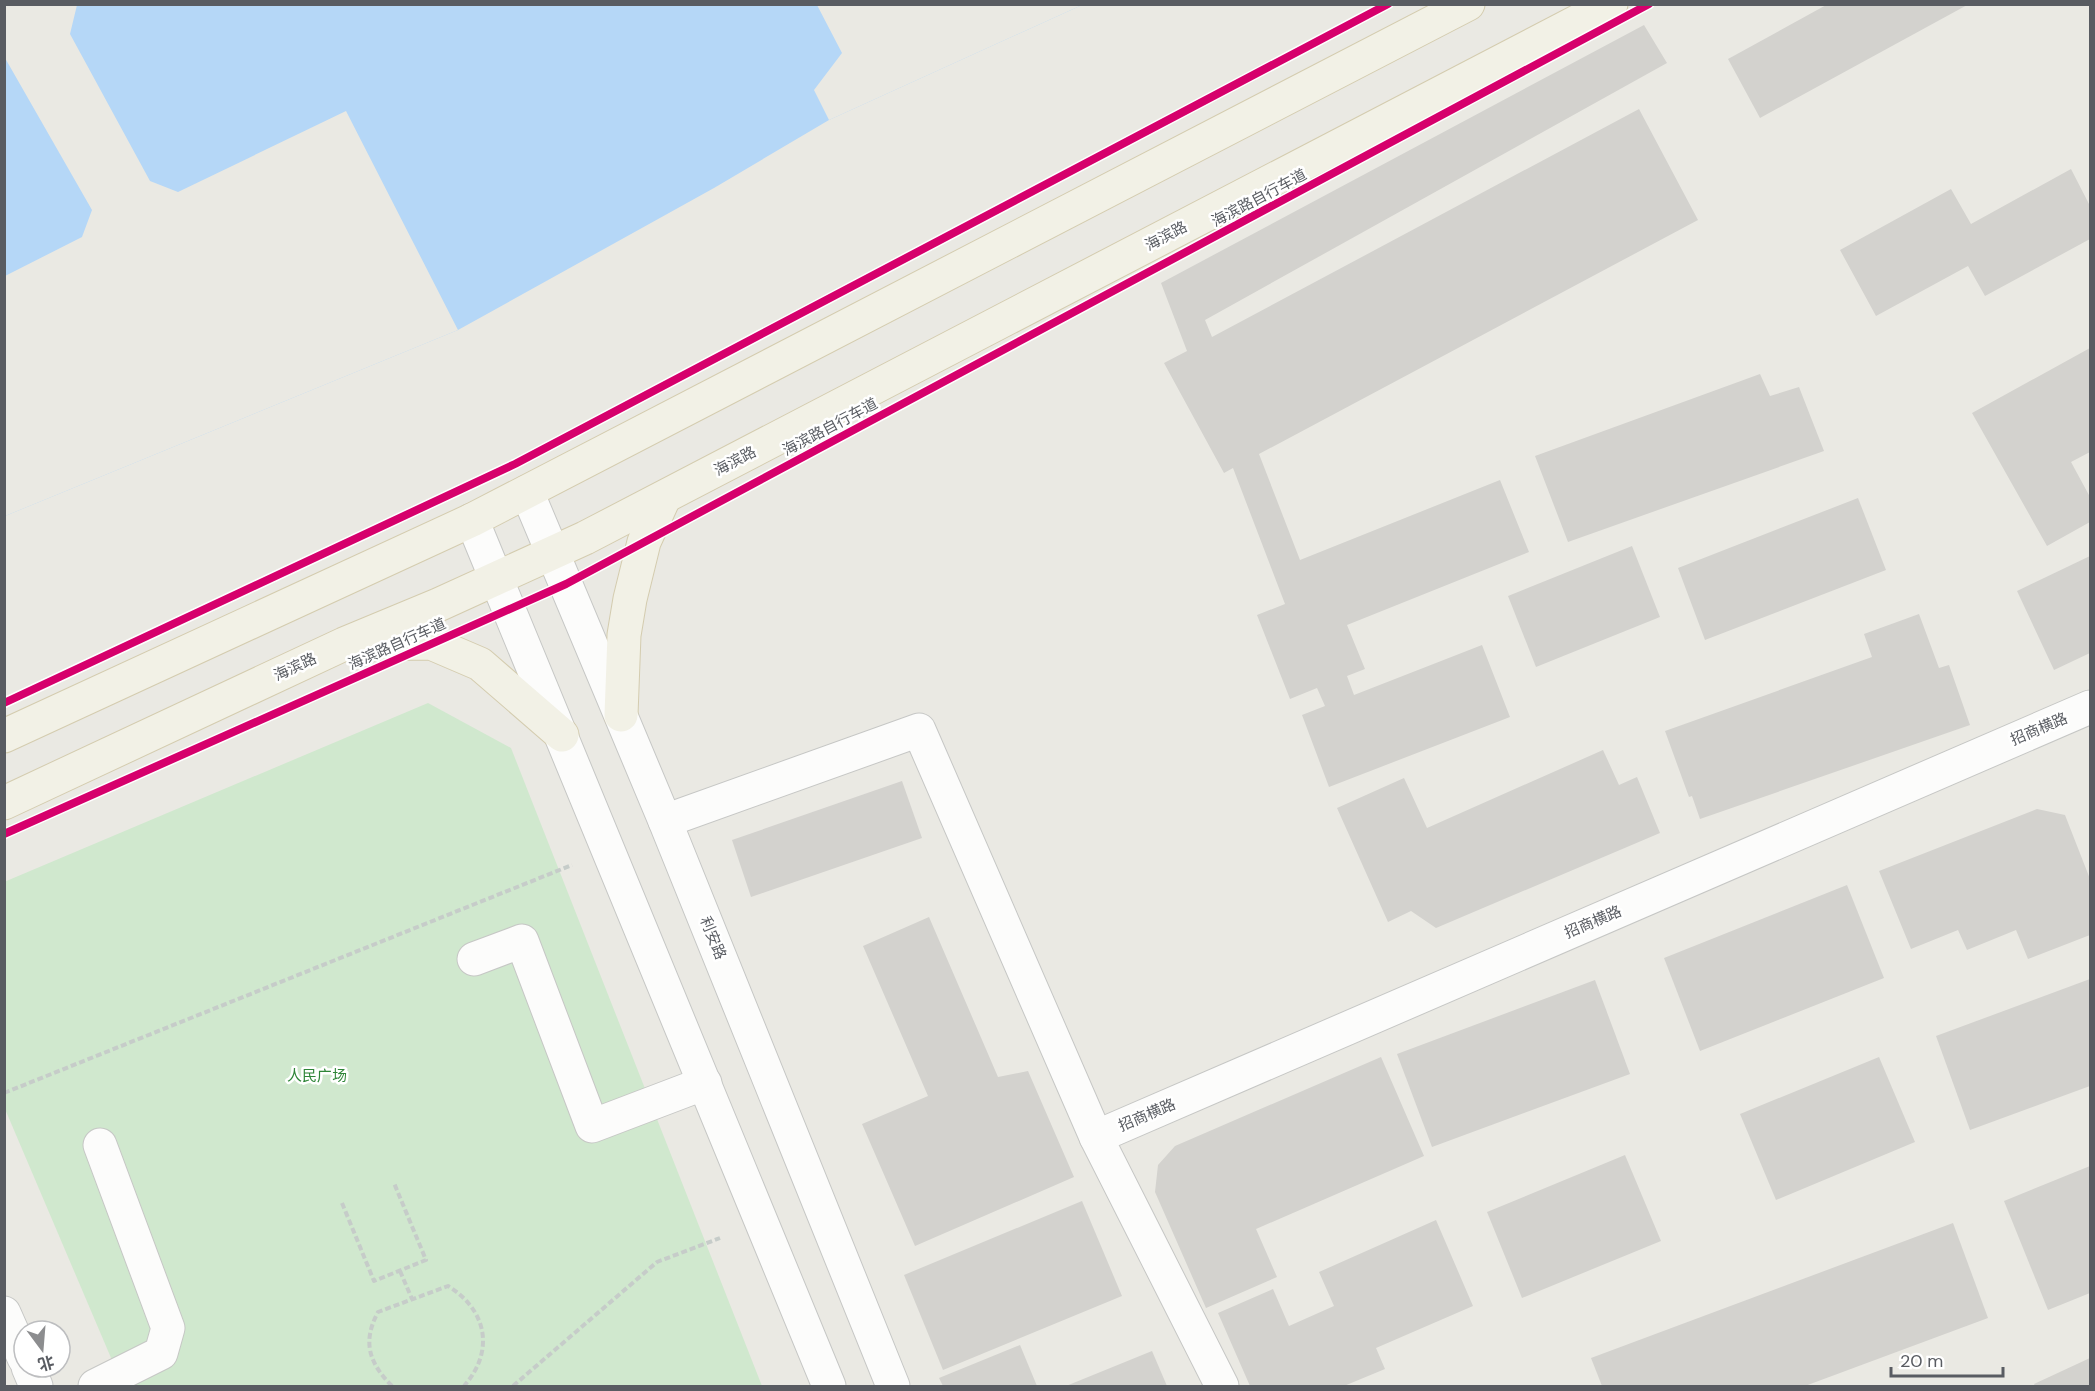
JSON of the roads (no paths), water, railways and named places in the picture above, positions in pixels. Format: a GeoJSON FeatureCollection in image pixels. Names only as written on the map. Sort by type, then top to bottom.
{"type":"FeatureCollection","features":[{"type":"Feature","properties":{"kind":"main road"},"geometry":{"type":"LineString","coordinates":[[4,736],[472,520],[1468,4]]}},
{"type":"Feature","properties":{"kind":"main road","name":"海滨路"},"geometry":{"type":"LineString","coordinates":[[4,803],[344,644],[438,605],[585,538],[1611,4]]}},
{"type":"Feature","properties":{"kind":"main road"},"geometry":{"type":"LineString","coordinates":[[621,715],[624,636],[630,599],[644,542],[664,498]]}},
{"type":"Feature","properties":{"kind":"main road"},"geometry":{"type":"LineString","coordinates":[[344,644],[431,644],[480,664],[562,735]]}},
{"type":"Feature","properties":{"kind":"street","name":"利安路"},"geometry":{"type":"LineString","coordinates":[[527,492],[665,821],[893,1386]]}},
{"type":"Feature","properties":{"kind":"street"},"geometry":{"type":"LineString","coordinates":[[472,520],[829,1386]]}},
{"type":"Feature","properties":{"kind":"street","name":"招商横路"},"geometry":{"type":"LineString","coordinates":[[1096,1137],[2091,707]]}},
{"type":"Feature","properties":{"kind":"street"},"geometry":{"type":"LineString","coordinates":[[665,821],[919,730],[1096,1137],[1222,1386]]}},
{"type":"Feature","properties":{"kind":"street"},"geometry":{"type":"LineString","coordinates":[[474,958],[522,941],[592,1126],[705,1083]]}},
{"type":"Feature","properties":{"kind":"street"},"geometry":{"type":"LineString","coordinates":[[95,1386],[161,1353],[168,1328],[100,1145]]}},
{"type":"Feature","properties":{"kind":"street"},"geometry":{"type":"LineString","coordinates":[[4,1313],[12,1331]]}},
{"type":"Feature","properties":{"kind":"water"},"geometry":{"type":"Polygon","coordinates":[[[5,5],[1082,5],[829,120],[714,188],[458,330],[5,516],[5,5]]]}},
{"type":"Feature","properties":{"kind":"park label","name":"人民广场"},"geometry":{"type":"Point","coordinates":[317,1076]}}]}
